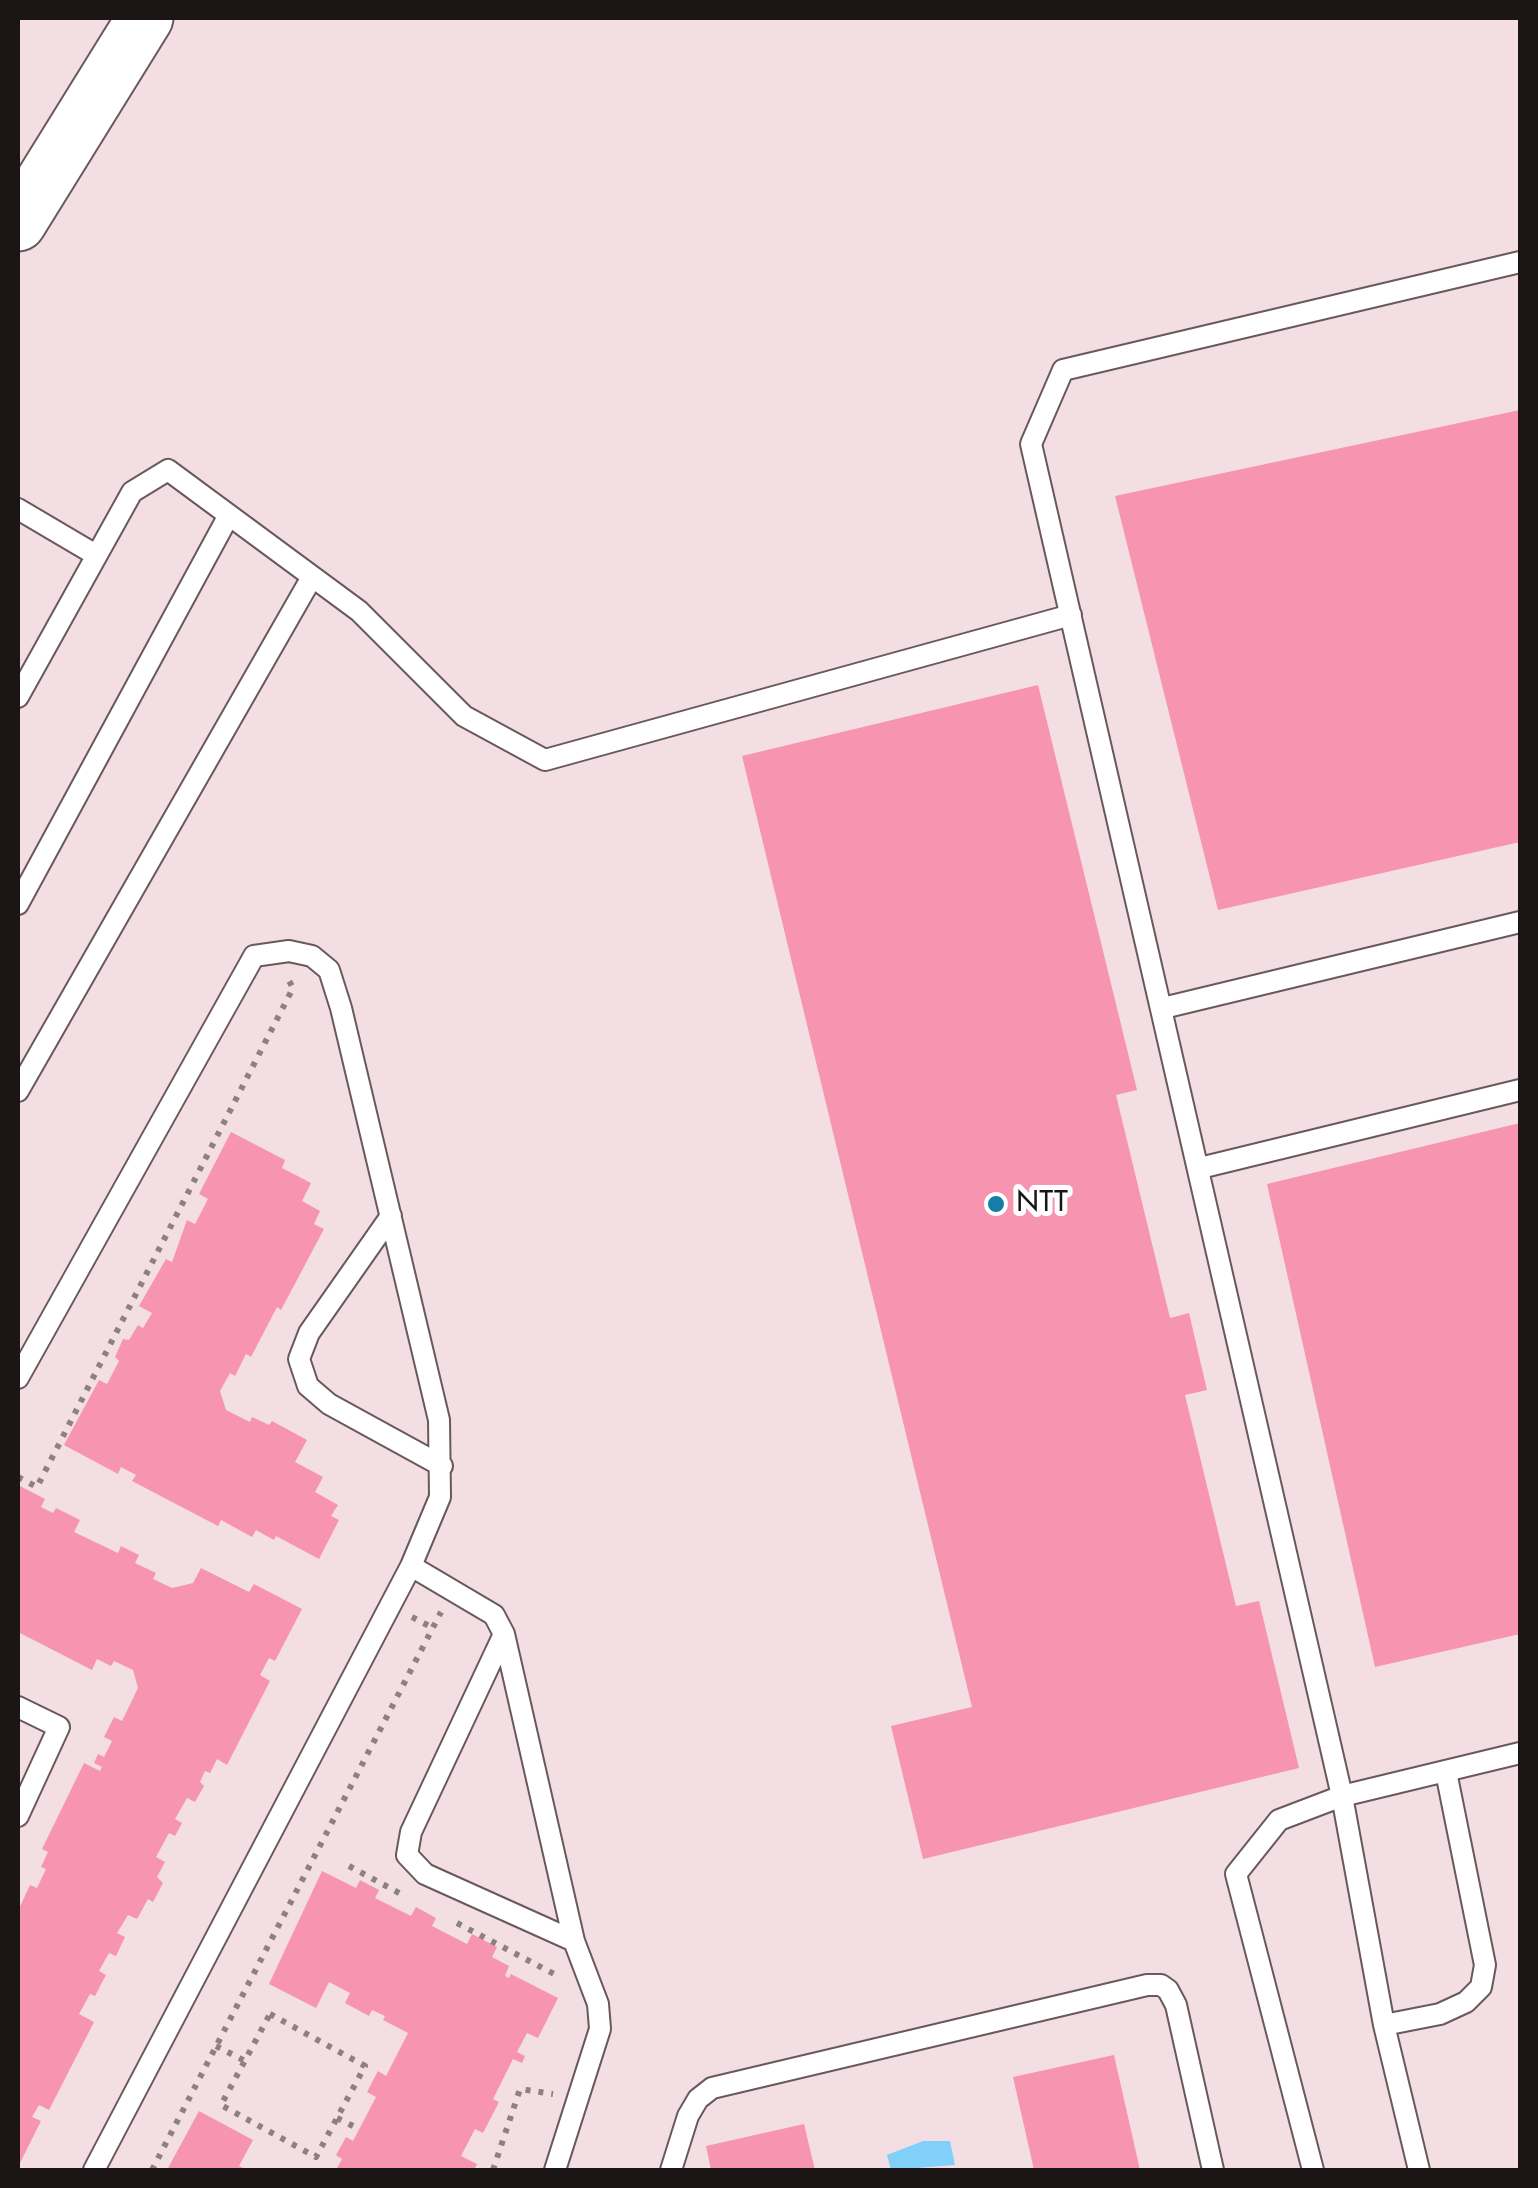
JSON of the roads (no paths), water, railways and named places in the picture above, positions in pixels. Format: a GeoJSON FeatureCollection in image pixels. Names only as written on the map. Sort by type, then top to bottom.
{"type":"FeatureCollection","features":[{"type":"Feature","properties":{"kind":"main road"},"geometry":{"type":"LineString","coordinates":[[18,223],[146,18]]}},
{"type":"Feature","properties":{"kind":"lane"},"geometry":{"type":"LineString","coordinates":[[1420,2170],[1384,2025],[1342,1796],[1031,444],[1063,370],[1520,262]]}},
{"type":"Feature","properties":{"kind":"lane"},"geometry":{"type":"LineString","coordinates":[[18,697],[132,492],[168,470],[359,611],[464,716],[544,760],[1071,615]]}},
{"type":"Feature","properties":{"kind":"lane"},"geometry":{"type":"LineString","coordinates":[[18,509],[96,556]]}},
{"type":"Feature","properties":{"kind":"lane"},"geometry":{"type":"LineString","coordinates":[[18,904],[229,515]]}},
{"type":"Feature","properties":{"kind":"lane"},"geometry":{"type":"LineString","coordinates":[[18,1091],[312,577]]}},
{"type":"Feature","properties":{"kind":"lane"},"geometry":{"type":"LineString","coordinates":[[1163,1008],[1520,922]]}},
{"type":"Feature","properties":{"kind":"lane"},"geometry":{"type":"LineString","coordinates":[[18,1378],[254,956],[289,951],[312,956],[328,970],[341,1008],[391,1216],[439,1420],[440,1497],[411,1566],[94,2170]]}},
{"type":"Feature","properties":{"kind":"lane"},"geometry":{"type":"LineString","coordinates":[[1200,1168],[1520,1090]]}},
{"type":"Feature","properties":{"kind":"lane"},"geometry":{"type":"LineString","coordinates":[[391,1216],[309,1333],[299,1359],[308,1386],[329,1404],[442,1466]]}},
{"type":"Feature","properties":{"kind":"lane"},"geometry":{"type":"LineString","coordinates":[[411,1566],[494,1616],[504,1634],[574,1941],[598,2004],[600,2029],[554,2170]]}},
{"type":"Feature","properties":{"kind":"lane"},"geometry":{"type":"LineString","coordinates":[[504,1634],[410,1832],[407,1855],[425,1874],[574,1941]]}},
{"type":"Feature","properties":{"kind":"lane"},"geometry":{"type":"LineString","coordinates":[[18,1708],[59,1728],[18,1816]]}},
{"type":"Feature","properties":{"kind":"lane"},"geometry":{"type":"LineString","coordinates":[[1314,2170],[1236,1874],[1280,1820],[1342,1796],[1520,1754]]}},
{"type":"Feature","properties":{"kind":"lane"},"geometry":{"type":"LineString","coordinates":[[1384,2025],[1440,2014],[1466,2002],[1482,1987],[1485,1965],[1446,1772]]}},
{"type":"Feature","properties":{"kind":"lane"},"geometry":{"type":"LineString","coordinates":[[671,2170],[688,2116],[698,2099],[712,2088],[1161,1985],[1176,2005],[1213,2170]]}},
{"type":"Feature","properties":{"kind":"water"},"geometry":{"type":"Polygon","coordinates":[[[923,2141],[950,2141],[955,2165],[891,2170],[887,2155],[923,2141]]]}},
{"type":"Feature","properties":{"kind":"place","name":"NTT"},"geometry":{"type":"Point","coordinates":[996,1204]}}]}
